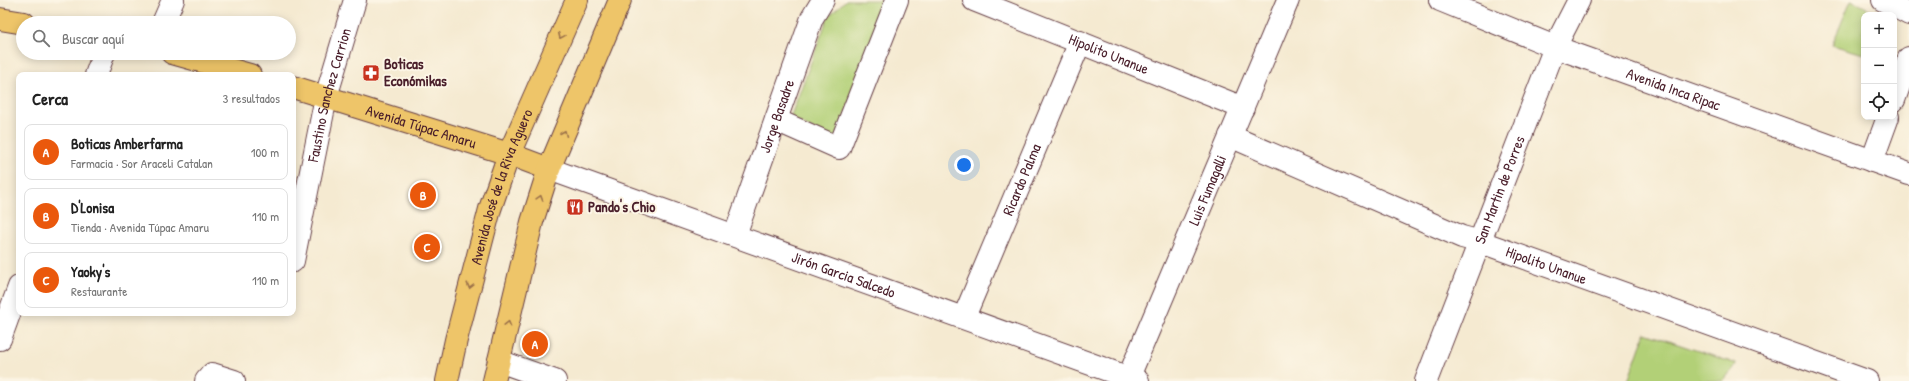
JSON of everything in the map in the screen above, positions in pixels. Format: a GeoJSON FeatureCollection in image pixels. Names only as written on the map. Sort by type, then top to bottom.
{"type":"FeatureCollection","features":[{"type":"Feature","properties":{"kind":"main road","name":"Avenida José de la Riva Aguero"},"geometry":{"type":"LineString","coordinates":[[447,381],[456,340],[490,209],[509,154],[577,0]]}},
{"type":"Feature","properties":{"kind":"main road"},"geometry":{"type":"LineString","coordinates":[[496,371],[532,222],[549,169],[620,0]]}},
{"type":"Feature","properties":{"kind":"main road"},"geometry":{"type":"LineString","coordinates":[[0,19],[16,22]]}},
{"type":"Feature","properties":{"kind":"main road"},"geometry":{"type":"LineString","coordinates":[[197,60],[239,72]]}},
{"type":"Feature","properties":{"kind":"main road","name":"Avenida Túpac Amaru"},"geometry":{"type":"LineString","coordinates":[[296,88],[509,154],[549,169]]}},
{"type":"Feature","properties":{"kind":"street"},"geometry":{"type":"LineString","coordinates":[[166,16],[173,0]]}},
{"type":"Feature","properties":{"kind":"street","name":"Faustino Sanchez Carrion"},"geometry":{"type":"LineString","coordinates":[[296,246],[326,97],[355,0]]}},
{"type":"Feature","properties":{"kind":"street","name":"Jorge Basadre"},"geometry":{"type":"LineString","coordinates":[[734,235],[812,18],[824,0]]}},
{"type":"Feature","properties":{"kind":"street"},"geometry":{"type":"LineString","coordinates":[[776,120],[840,148],[897,0]]}},
{"type":"Feature","properties":{"kind":"street","name":"Hipolito Unanue"},"geometry":{"type":"LineString","coordinates":[[974,0],[1243,108]]}},
{"type":"Feature","properties":{"kind":"street","name":"Luis Fumagalli"},"geometry":{"type":"LineString","coordinates":[[1131,380],[1230,136],[1288,0]]}},
{"type":"Feature","properties":{"kind":"street","name":"Avenida Inca Ripac"},"geometry":{"type":"LineString","coordinates":[[1440,0],[1555,47],[1909,174]]}},
{"type":"Feature","properties":{"kind":"street","name":"San Martin de Porres"},"geometry":{"type":"LineString","coordinates":[[1426,381],[1481,242],[1555,47],[1579,0]]}},
{"type":"Feature","properties":{"kind":"street"},"geometry":{"type":"LineString","coordinates":[[1883,0],[1909,14]]}},
{"type":"Feature","properties":{"kind":"street","name":"Ricardo Palma"},"geometry":{"type":"LineString","coordinates":[[964,317],[1080,42]]}},
{"type":"Feature","properties":{"kind":"street"},"geometry":{"type":"LineString","coordinates":[[1897,92],[1909,58]]}},
{"type":"Feature","properties":{"kind":"street"},"geometry":{"type":"LineString","coordinates":[[97,72],[101,60]]}},
{"type":"Feature","properties":{"kind":"street"},"geometry":{"type":"LineString","coordinates":[[1872,161],[1887,120]]}},
{"type":"Feature","properties":{"kind":"street","name":"Hipolito Unanue"},"geometry":{"type":"LineString","coordinates":[[1230,136],[1462,238],[1481,242],[1867,381]]}},
{"type":"Feature","properties":{"kind":"street","name":"Jirón Garcia Salcedo"},"geometry":{"type":"LineString","coordinates":[[549,169],[964,317],[1131,380]]}},
{"type":"Feature","properties":{"kind":"street"},"geometry":{"type":"LineString","coordinates":[[0,339],[16,295]]}},
{"type":"Feature","properties":{"kind":"street"},"geometry":{"type":"LineString","coordinates":[[496,371],[555,381]]}},
{"type":"Feature","properties":{"kind":"street"},"geometry":{"type":"LineString","coordinates":[[206,381],[212,374],[234,381]]}},
{"type":"Feature","properties":{"kind":"green space"},"geometry":{"type":"Polygon","coordinates":[[[846,0],[890,0],[835,140],[790,118],[828,17],[846,0]]]}},
{"type":"Feature","properties":{"kind":"green space"},"geometry":{"type":"Polygon","coordinates":[[[1851,0],[1875,12],[1861,12],[1861,53],[1832,45],[1851,0]]]}},
{"type":"Feature","properties":{"kind":"green space"},"geometry":{"type":"Polygon","coordinates":[[[1645,333],[1737,364],[1723,381],[1628,381],[1645,333]]]}},
{"type":"Feature","properties":{"kind":"place","name":"Boticas Económikas"},"geometry":{"type":"Point","coordinates":[371,73]}},
{"type":"Feature","properties":{"kind":"place","name":"D'Lonisa"},"geometry":{"type":"Point","coordinates":[423,195]}},
{"type":"Feature","properties":{"kind":"place","name":"Pando's Chio"},"geometry":{"type":"Point","coordinates":[575,207]}},
{"type":"Feature","properties":{"kind":"place","name":"Yaoky's"},"geometry":{"type":"Point","coordinates":[427,247]}},
{"type":"Feature","properties":{"kind":"place","name":"Boticas Amberfarma"},"geometry":{"type":"Point","coordinates":[535,344]}}]}
